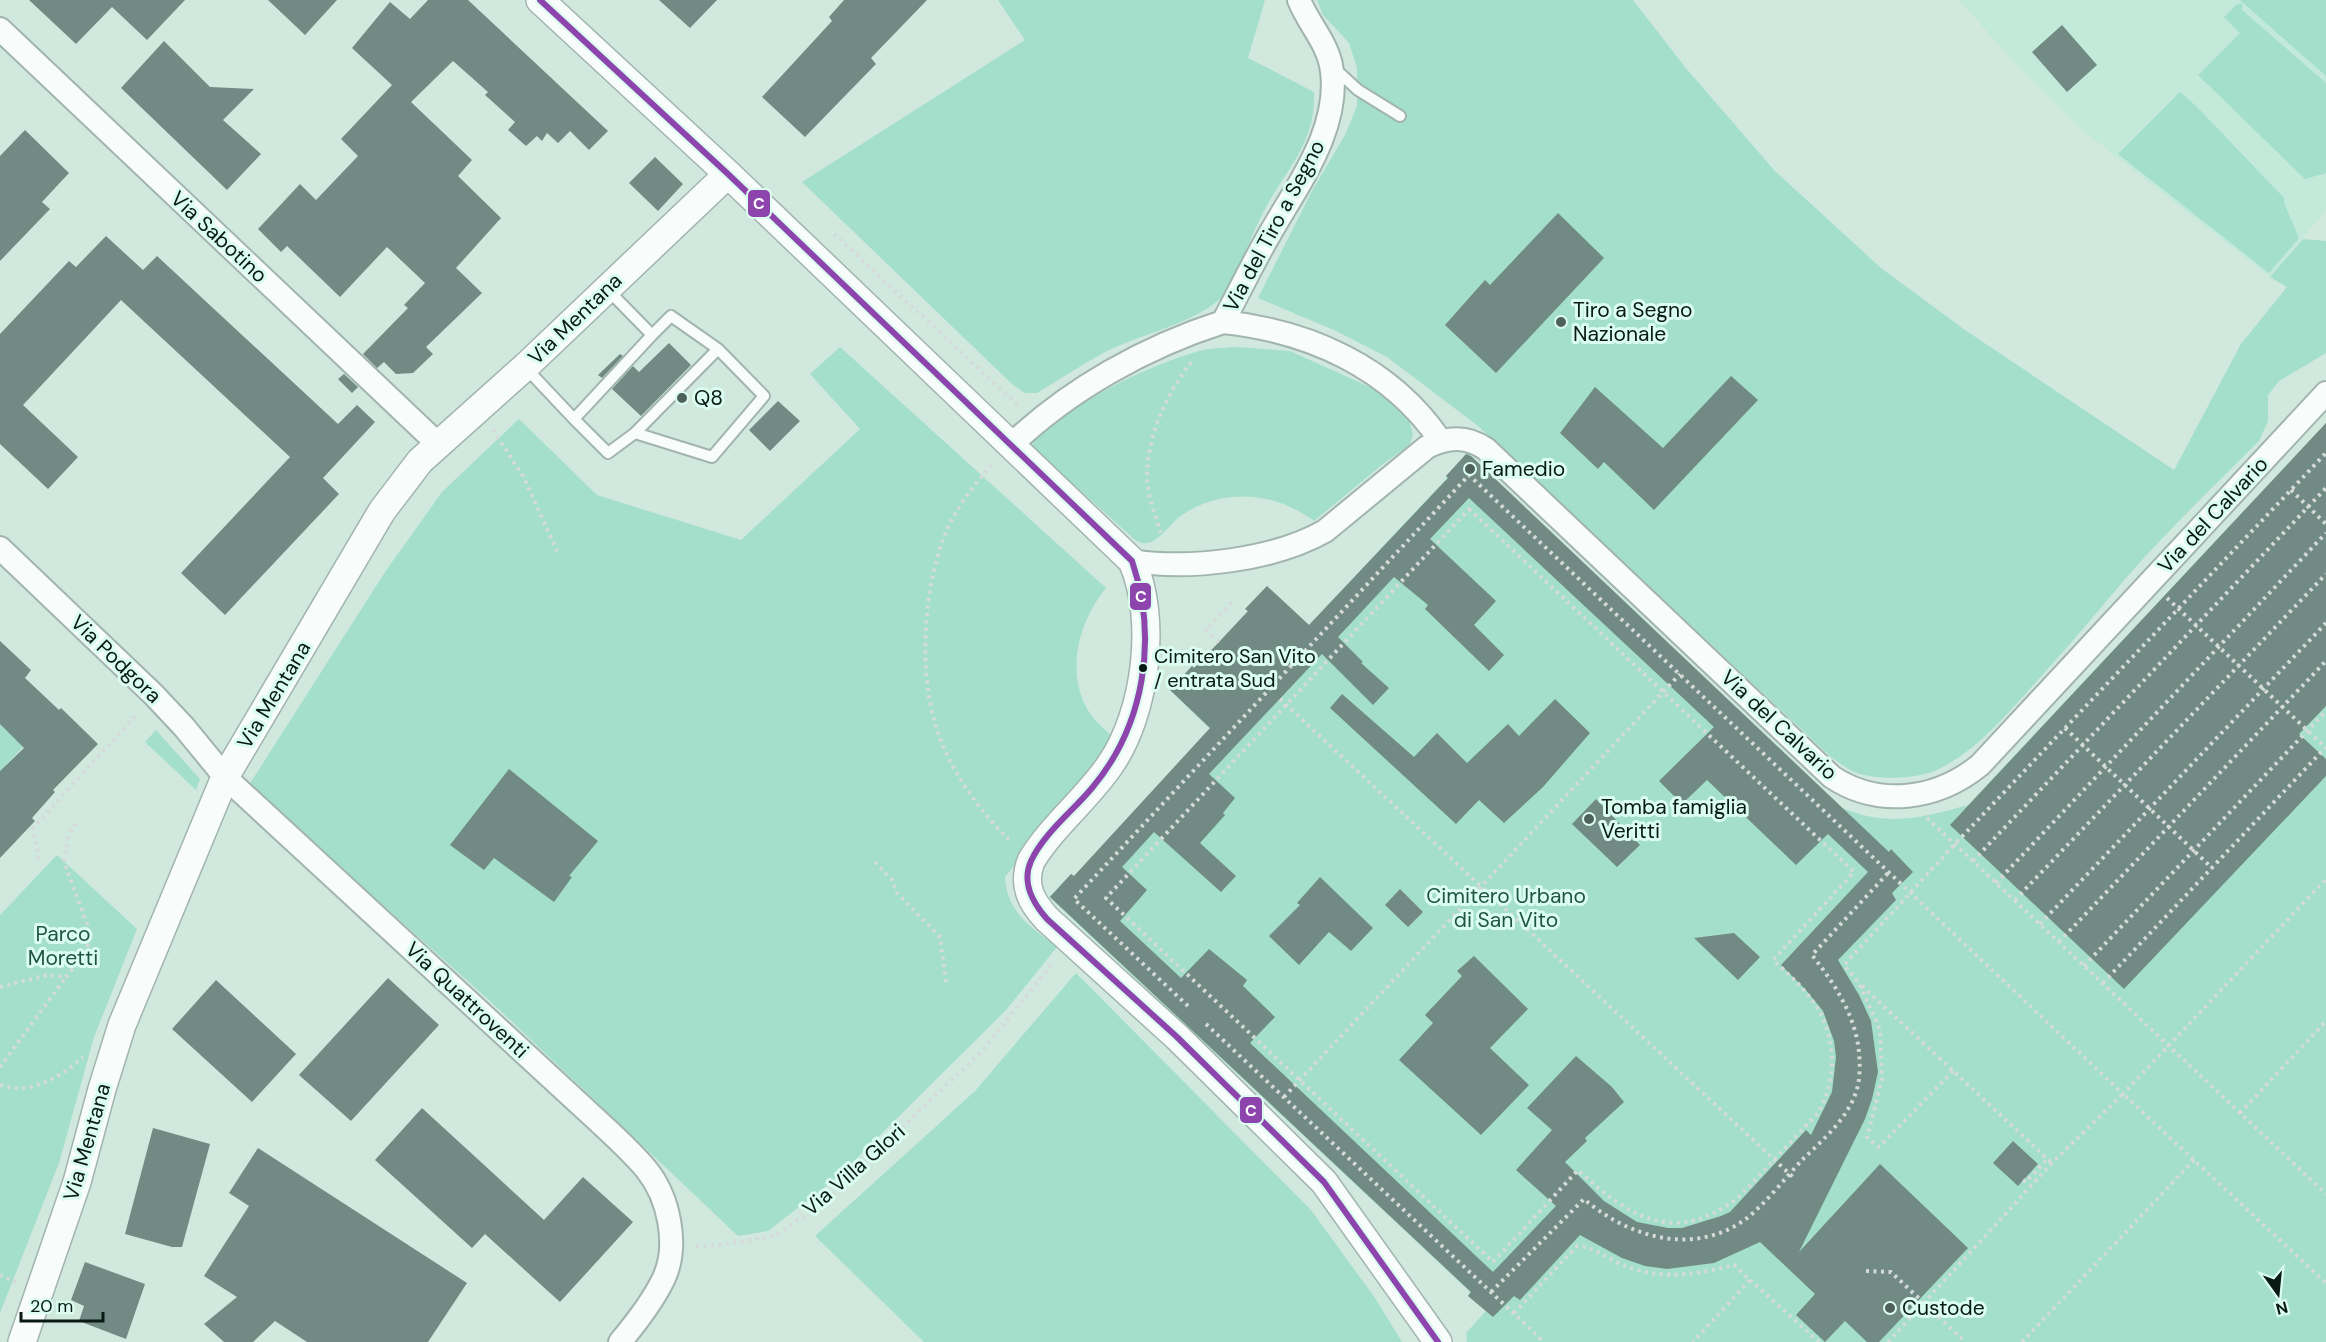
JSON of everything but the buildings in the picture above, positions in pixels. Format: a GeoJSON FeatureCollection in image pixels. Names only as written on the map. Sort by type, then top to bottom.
{"type":"FeatureCollection","features":[{"type":"Feature","properties":{"kind":"street"},"geometry":{"type":"LineString","coordinates":[[540,0],[728,174],[1132,561],[1144,594],[1146,621],[1145,652],[1133,713],[1122,744],[1111,765],[1031,861],[1027,877],[1029,895],[1037,908],[1177,1037],[1324,1182],[1438,1342]]}},
{"type":"Feature","properties":{"kind":"street","name":"Via del Tiro a Segno"},"geometry":{"type":"LineString","coordinates":[[1011,445],[1036,421],[1140,355],[1183,335],[1223,322],[1313,159],[1331,102],[1333,86],[1326,48],[1299,0]]}},
{"type":"Feature","properties":{"kind":"street","name":"Via Sabotino"},"geometry":{"type":"LineString","coordinates":[[0,29],[439,445]]}},
{"type":"Feature","properties":{"kind":"street","name":"Via Mentana"},"geometry":{"type":"LineString","coordinates":[[22,1342],[78,1182],[102,1089],[122,1025],[225,777],[382,511],[408,474],[525,367],[728,174]]}},
{"type":"Feature","properties":{"kind":"street"},"geometry":{"type":"LineString","coordinates":[[1132,561],[1171,565],[1216,561],[1306,542],[1325,531],[1427,447],[1440,441],[1416,409],[1383,379],[1349,358],[1329,348],[1275,330],[1223,322]]}},
{"type":"Feature","properties":{"kind":"street","name":"Via del Calvario"},"geometry":{"type":"LineString","coordinates":[[1440,441],[1467,439],[1486,449],[1832,777],[1861,792],[1880,796],[1907,796],[1927,793],[1948,786],[1965,777],[1980,765],[2326,393]]}},
{"type":"Feature","properties":{"kind":"street","name":"Via Podgora"},"geometry":{"type":"LineString","coordinates":[[0,548],[154,695],[225,777]]}},
{"type":"Feature","properties":{"kind":"street","name":"Via Quattroventi"},"geometry":{"type":"LineString","coordinates":[[225,777],[629,1150],[648,1171],[663,1200],[669,1220],[671,1247]]}},
{"type":"Feature","properties":{"kind":"street"},"geometry":{"type":"LineString","coordinates":[[620,1342],[644,1311],[664,1276],[671,1247]]}},
{"type":"Feature","properties":{"kind":"lane"},"geometry":{"type":"LineString","coordinates":[[1331,66],[1358,90],[1400,116]]}},
{"type":"Feature","properties":{"kind":"lane"},"geometry":{"type":"LineString","coordinates":[[607,288],[652,335]]}},
{"type":"Feature","properties":{"kind":"lane"},"geometry":{"type":"LineString","coordinates":[[574,419],[671,316],[718,349],[764,396],[712,457],[635,433]]}},
{"type":"Feature","properties":{"kind":"lane"},"geometry":{"type":"LineString","coordinates":[[525,367],[608,453],[635,433],[718,349]]}},
{"type":"Feature","properties":{"kind":"path"},"geometry":{"type":"LineString","coordinates":[[831,231],[1036,421]]}},
{"type":"Feature","properties":{"kind":"path"},"geometry":{"type":"LineString","coordinates":[[1161,533],[1147,480],[1150,452],[1156,422],[1170,392],[1195,357]]}},
{"type":"Feature","properties":{"kind":"path"},"geometry":{"type":"LineString","coordinates":[[479,410],[523,476],[557,551]]}},
{"type":"Feature","properties":{"kind":"path"},"geometry":{"type":"LineString","coordinates":[[1011,445],[976,482],[946,531],[933,574],[925,642],[927,676],[934,721],[951,764],[998,830],[1031,861]]}},
{"type":"Feature","properties":{"kind":"path"},"geometry":{"type":"LineString","coordinates":[[2052,1163],[1859,983],[1844,965],[1955,844],[2326,453]]}},
{"type":"Feature","properties":{"kind":"path"},"geometry":{"type":"LineString","coordinates":[[1191,1010],[1074,898],[1469,475],[2326,1283]]}},
{"type":"Feature","properties":{"kind":"path"},"geometry":{"type":"LineString","coordinates":[[1973,861],[2326,488]]}},
{"type":"Feature","properties":{"kind":"path"},"geometry":{"type":"LineString","coordinates":[[2291,490],[2326,524]]}},
{"type":"Feature","properties":{"kind":"path"},"geometry":{"type":"LineString","coordinates":[[1469,509],[1663,692],[1854,872],[1773,960],[1815,1004],[1824,1018],[1831,1054],[1827,1098],[1818,1113],[1740,1196],[1726,1207],[1708,1216],[1678,1222],[1655,1220],[1613,1201],[1578,1170],[1493,1262],[1106,898],[1469,509]]}},
{"type":"Feature","properties":{"kind":"path"},"geometry":{"type":"LineString","coordinates":[[1996,883],[2326,533]]}},
{"type":"Feature","properties":{"kind":"path"},"geometry":{"type":"LineString","coordinates":[[2015,900],[2326,574]]}},
{"type":"Feature","properties":{"kind":"path"},"geometry":{"type":"LineString","coordinates":[[2103,983],[2326,747],[2164,596]]}},
{"type":"Feature","properties":{"kind":"path"},"geometry":{"type":"LineString","coordinates":[[1219,642],[1206,630],[1233,601]]}},
{"type":"Feature","properties":{"kind":"path"},"geometry":{"type":"LineString","coordinates":[[2040,924],[2326,622]]}},
{"type":"Feature","properties":{"kind":"path"},"geometry":{"type":"LineString","coordinates":[[2059,942],[2326,661]]}},
{"type":"Feature","properties":{"kind":"path"},"geometry":{"type":"LineString","coordinates":[[1284,1097],[1680,674]]}},
{"type":"Feature","properties":{"kind":"path"},"geometry":{"type":"LineString","coordinates":[[1280,699],[1795,1179]]}},
{"type":"Feature","properties":{"kind":"path"},"geometry":{"type":"LineString","coordinates":[[2084,966],[2326,711]]}},
{"type":"Feature","properties":{"kind":"path"},"geometry":{"type":"LineString","coordinates":[[39,859],[33,828],[138,713]]}},
{"type":"Feature","properties":{"kind":"path"},"geometry":{"type":"LineString","coordinates":[[2065,729],[2212,868]]}},
{"type":"Feature","properties":{"kind":"path"},"geometry":{"type":"LineString","coordinates":[[1926,817],[2326,1194]]}},
{"type":"Feature","properties":{"kind":"path"},"geometry":{"type":"LineString","coordinates":[[0,1067],[87,951],[89,929],[64,862],[68,838],[77,820]]}},
{"type":"Feature","properties":{"kind":"path"},"geometry":{"type":"LineString","coordinates":[[874,862],[892,880],[897,893],[940,937],[945,982]]}},
{"type":"Feature","properties":{"kind":"path"},"geometry":{"type":"LineString","coordinates":[[1491,1292],[1584,1199],[1599,1212],[1646,1234],[1677,1240],[1723,1233],[1744,1220],[1835,1128],[1850,1107],[1859,1081],[1859,1056],[1854,1028],[1845,1002],[1833,981],[1812,955],[1889,872]]}},
{"type":"Feature","properties":{"kind":"path"},"geometry":{"type":"LineString","coordinates":[[1888,1342],[2052,1163],[2123,1094],[2326,879]]}},
{"type":"Feature","properties":{"kind":"path","name":"Via Villa Glori"},"geometry":{"type":"LineString","coordinates":[[671,1247],[719,1245],[774,1236],[826,1200],[981,1052],[1071,941]]}},
{"type":"Feature","properties":{"kind":"path"},"geometry":{"type":"LineString","coordinates":[[0,987],[47,975],[66,977]]}},
{"type":"Feature","properties":{"kind":"path"},"geometry":{"type":"LineString","coordinates":[[1859,983],[1880,1030],[1882,1079],[1867,1138],[1879,1147],[1953,1071]]}},
{"type":"Feature","properties":{"kind":"path"},"geometry":{"type":"LineString","coordinates":[[1200,1017],[1544,1342]]}},
{"type":"Feature","properties":{"kind":"path"},"geometry":{"type":"LineString","coordinates":[[2240,1113],[2326,1021]]}},
{"type":"Feature","properties":{"kind":"path"},"geometry":{"type":"LineString","coordinates":[[0,1085],[35,1086],[58,1076],[78,1061]]}},
{"type":"Feature","properties":{"kind":"path"},"geometry":{"type":"LineString","coordinates":[[2031,1187],[2025,1181],[2047,1159]]}},
{"type":"Feature","properties":{"kind":"path"},"geometry":{"type":"LineString","coordinates":[[2022,1342],[2194,1160]]}},
{"type":"Feature","properties":{"kind":"path"},"geometry":{"type":"LineString","coordinates":[[1514,1313],[1577,1246],[1586,1247],[1629,1268],[1656,1273],[1708,1272],[1734,1265],[1819,1342]]}},
{"type":"Feature","properties":{"kind":"path"},"geometry":{"type":"LineString","coordinates":[[1866,1271],[1891,1272],[1965,1342]]}},
{"type":"Feature","properties":{"kind":"path"},"geometry":{"type":"LineString","coordinates":[[0,1275],[19,1283]]}},
{"type":"Feature","properties":{"kind":"path"},"geometry":{"type":"LineString","coordinates":[[1693,1342],[1750,1280]]}},
{"type":"Feature","properties":{"kind":"shaded area"},"geometry":{"type":"Polygon","coordinates":[[[1959,0],[2241,0],[2326,76],[2326,210],[2270,277],[2081,129],[2017,65],[1959,0]]]}},
{"type":"Feature","properties":{"kind":"green space"},"geometry":{"type":"Polygon","coordinates":[[[998,0],[1265,0],[1248,58],[1314,92],[1314,108],[1307,137],[1270,200],[1232,285],[1221,298],[1192,317],[1107,351],[1037,393],[1025,393],[1013,385],[802,182],[1025,40],[998,0]]]}},
{"type":"Feature","properties":{"kind":"green space"},"geometry":{"type":"Polygon","coordinates":[[[1317,0],[1633,0],[1685,67],[1774,170],[1881,268],[1965,330],[2174,470],[2241,344],[2287,287],[2270,277],[2303,239],[2326,241],[2326,353],[2279,381],[2268,395],[2268,421],[2259,441],[2142,560],[2053,664],[1987,735],[1952,762],[1930,773],[1894,778],[1859,774],[1831,757],[1478,426],[1387,357],[1336,331],[1258,298],[1312,191],[1345,135],[1357,106],[1357,68],[1349,43],[1323,15],[1317,0]]]}},
{"type":"Feature","properties":{"kind":"green space"},"geometry":{"type":"Polygon","coordinates":[[[2326,0],[2326,76],[2241,1],[2326,0]]]}},
{"type":"Feature","properties":{"kind":"green space"},"geometry":{"type":"Polygon","coordinates":[[[2242,3],[2242,10],[2326,83],[2326,173],[2305,179],[2198,75],[2240,33],[2224,17],[2236,5],[2242,3]]]}},
{"type":"Feature","properties":{"kind":"green space"},"geometry":{"type":"Polygon","coordinates":[[[2180,92],[2284,198],[2299,238],[2269,273],[2118,154],[2180,92]]]}},
{"type":"Feature","properties":{"kind":"green space"},"geometry":{"type":"Polygon","coordinates":[[[840,347],[1106,588],[1096,602],[1081,635],[1077,670],[1084,704],[1094,719],[1115,739],[1005,877],[1010,900],[1015,910],[1030,926],[1057,947],[1006,1010],[838,1177],[768,1231],[738,1236],[490,1001],[249,785],[385,572],[442,492],[519,419],[597,495],[741,540],[860,429],[810,374],[840,347]]]}},
{"type":"Feature","properties":{"kind":"green space"},"geometry":{"type":"Polygon","coordinates":[[[1236,347],[1290,351],[1372,388],[1408,415],[1413,435],[1409,446],[1383,464],[1314,521],[1298,511],[1265,499],[1247,496],[1230,497],[1195,507],[1179,517],[1156,539],[1145,543],[1134,539],[1033,448],[1033,440],[1050,426],[1111,387],[1156,366],[1199,351],[1236,347]]]}},
{"type":"Feature","properties":{"kind":"green space","name":"Cimitero Urbano di San Vito"},"geometry":{"type":"Polygon","coordinates":[[[2326,423],[2326,1342],[1467,1342],[1466,1333],[1486,1311],[1468,1296],[1470,1292],[1049,897],[1071,874],[1074,876],[1210,729],[1170,690],[1192,666],[1195,668],[1248,612],[1245,609],[1267,586],[1309,625],[1468,453],[1842,808],[1859,814],[1890,819],[1920,817],[1968,805],[2326,423]]]}},
{"type":"Feature","properties":{"kind":"green space"},"geometry":{"type":"Polygon","coordinates":[[[0,724],[10,734],[26,744],[0,771],[0,724]]]}},
{"type":"Feature","properties":{"kind":"green space"},"geometry":{"type":"Polygon","coordinates":[[[156,730],[200,779],[196,790],[145,742],[156,730]]]}},
{"type":"Feature","properties":{"kind":"green space","name":"Parco Moretti"},"geometry":{"type":"Polygon","coordinates":[[[57,855],[137,929],[94,1037],[59,1163],[0,1313],[0,915],[57,855]]]}},
{"type":"Feature","properties":{"kind":"green space"},"geometry":{"type":"Polygon","coordinates":[[[1076,973],[1311,1210],[1375,1298],[1402,1342],[924,1342],[815,1236],[975,1091],[1076,973]]]}},
{"type":"Feature","properties":{"kind":"transit line","name":"C"},"geometry":{"type":"LineString","coordinates":[[540,0],[728,174],[1132,561],[1140,590],[1145,650],[1142,680],[1135,709],[1110,763],[1092,788],[1043,841],[1031,861],[1027,877],[1030,892],[1047,919],[1177,1037],[1324,1182],[1438,1342]]}},
{"type":"Feature","properties":{"kind":"place","name":"Tiro a Segno Nazionale"},"geometry":{"type":"Point","coordinates":[1561,322]}},
{"type":"Feature","properties":{"kind":"place","name":"Q8"},"geometry":{"type":"Point","coordinates":[682,398]}},
{"type":"Feature","properties":{"kind":"place","name":"Famedio"},"geometry":{"type":"Point","coordinates":[1470,469]}},
{"type":"Feature","properties":{"kind":"place","name":"Cimitero San Vito / entrata Sud"},"geometry":{"type":"Point","coordinates":[1143,668]}},
{"type":"Feature","properties":{"kind":"place","name":"Tomba famiglia Veritti"},"geometry":{"type":"Point","coordinates":[1589,819]}},
{"type":"Feature","properties":{"kind":"place","name":"Custode"},"geometry":{"type":"Point","coordinates":[1890,1308]}}]}
